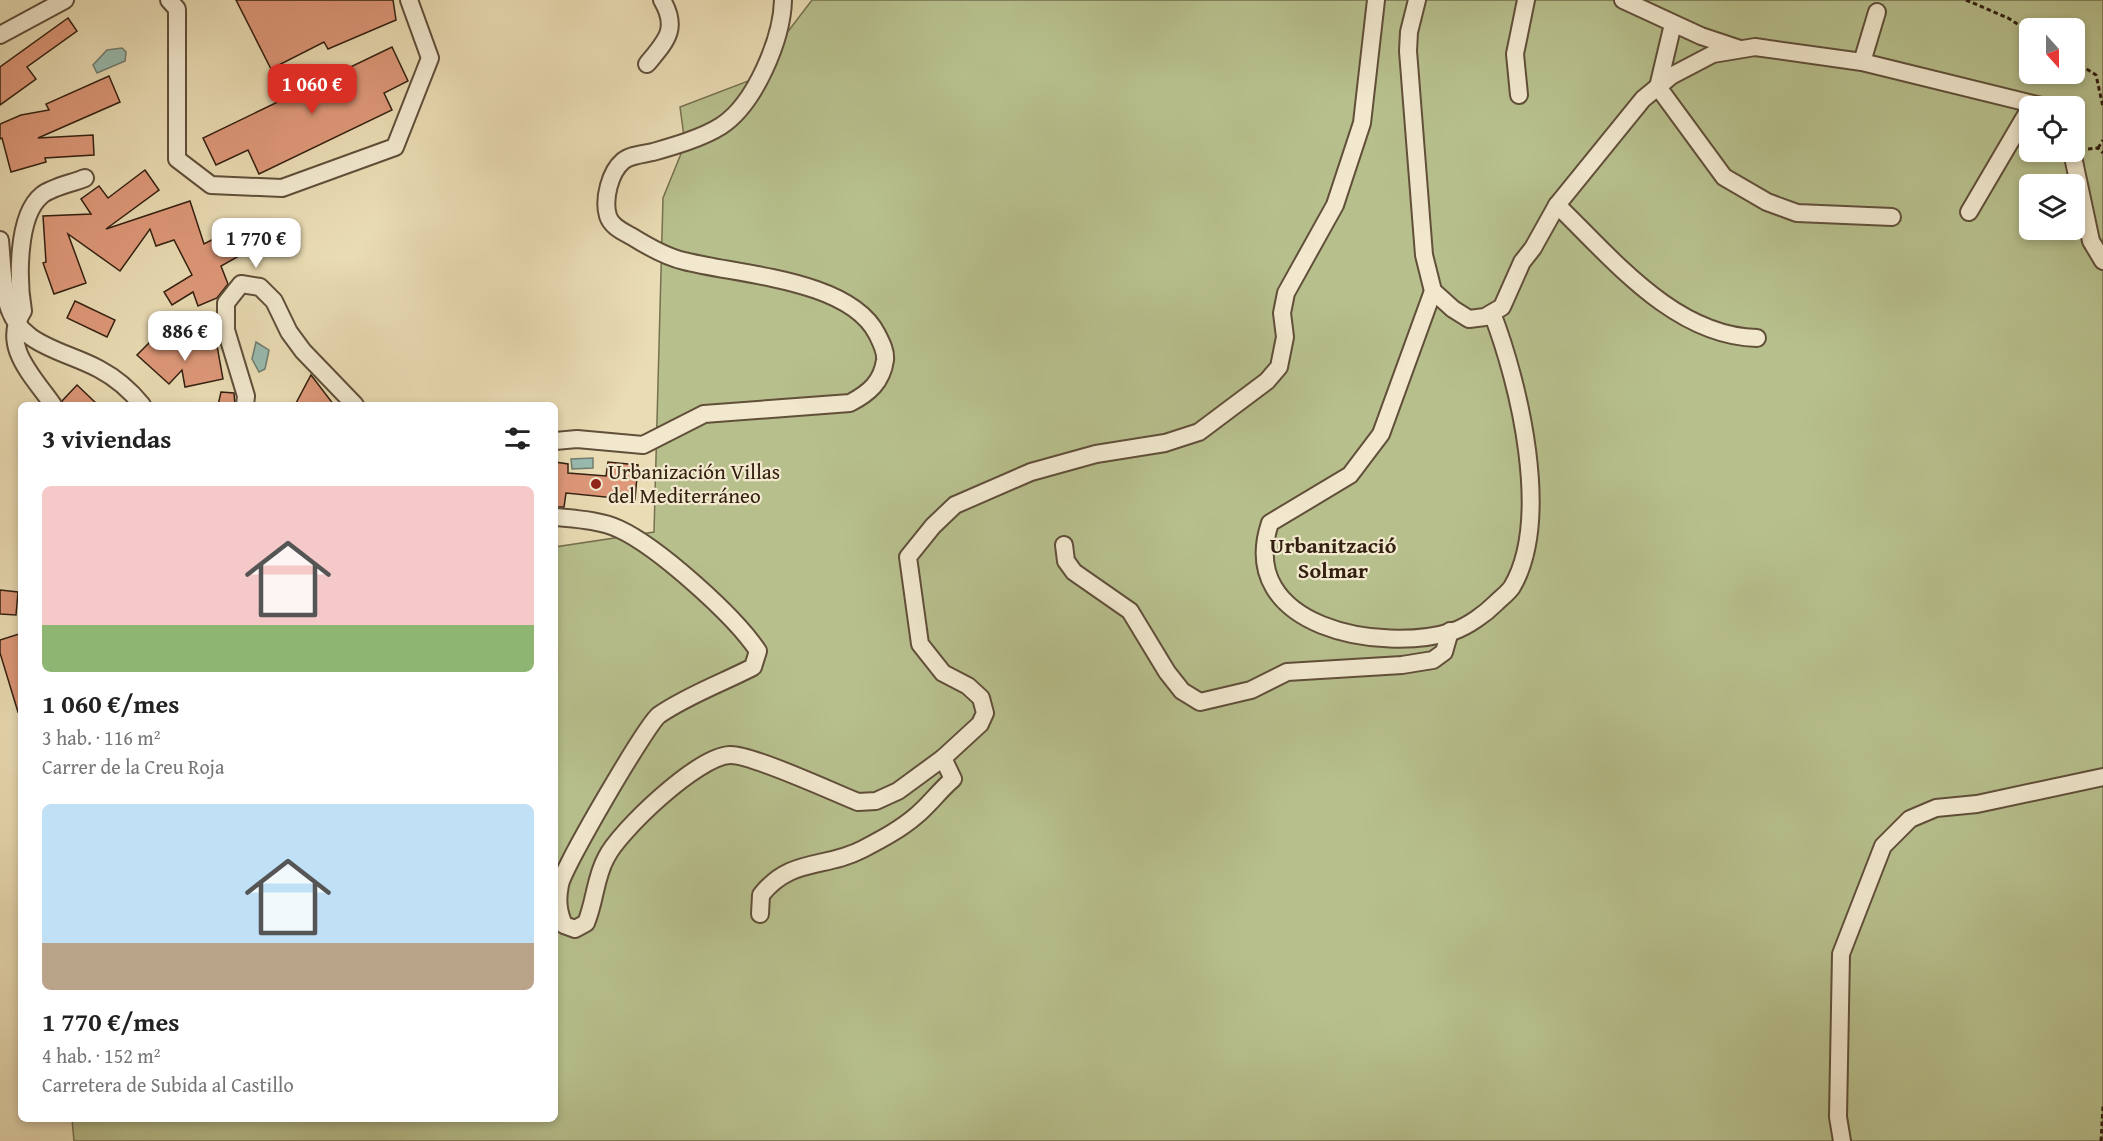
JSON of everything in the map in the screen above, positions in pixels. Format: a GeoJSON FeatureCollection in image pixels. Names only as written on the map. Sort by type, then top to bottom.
{"type":"FeatureCollection","features":[{"type":"Feature","properties":{"kind":"street"},"geometry":{"type":"LineString","coordinates":[[0,35],[65,0]]}},
{"type":"Feature","properties":{"kind":"street"},"geometry":{"type":"LineString","coordinates":[[169,0],[177,9],[177,159],[211,185],[282,189],[395,147],[430,58],[409,0]]}},
{"type":"Feature","properties":{"kind":"street"},"geometry":{"type":"LineString","coordinates":[[647,64],[669,36],[670,15],[662,0]]}},
{"type":"Feature","properties":{"kind":"street"},"geometry":{"type":"LineString","coordinates":[[558,441],[577,439],[643,445],[704,414],[850,403],[870,392],[884,371],[885,354],[869,319],[843,302],[801,285],[743,271],[683,261],[648,246],[616,227],[608,216],[611,176],[624,160],[720,127],[736,113],[773,50],[783,18],[783,0]]}},
{"type":"Feature","properties":{"kind":"street"},"geometry":{"type":"LineString","coordinates":[[558,911],[564,925],[575,929],[586,923],[606,856],[678,782],[712,760],[730,755],[753,760],[858,802],[876,801],[898,791],[943,758],[980,724],[985,713],[981,698],[968,686],[943,673],[920,644],[908,557],[933,526],[955,505],[1031,472],[1096,454],[1165,443],[1199,432],[1267,381],[1279,367],[1285,337],[1282,313],[1286,293],[1335,206],[1362,123],[1376,0]]}},
{"type":"Feature","properties":{"kind":"street"},"geometry":{"type":"LineString","coordinates":[[1417,0],[1408,41],[1412,122],[1424,255],[1433,291],[1453,309],[1469,319],[1492,313],[1502,307],[1522,261],[1533,248],[1557,204],[1643,99],[1693,63],[1713,54],[1755,47],[1862,62],[2019,102]]}},
{"type":"Feature","properties":{"kind":"street"},"geometry":{"type":"LineString","coordinates":[[1519,95],[1515,54],[1526,0]]}},
{"type":"Feature","properties":{"kind":"street"},"geometry":{"type":"LineString","coordinates":[[1623,0],[1673,24],[1741,49]]}},
{"type":"Feature","properties":{"kind":"street"},"geometry":{"type":"LineString","coordinates":[[1862,62],[1877,12]]}},
{"type":"Feature","properties":{"kind":"street"},"geometry":{"type":"LineString","coordinates":[[1673,24],[1658,87],[1724,177],[1767,202],[1797,213],[1892,217]]}},
{"type":"Feature","properties":{"kind":"street"},"geometry":{"type":"LineString","coordinates":[[1969,212],[2019,129]]}},
{"type":"Feature","properties":{"kind":"street"},"geometry":{"type":"LineString","coordinates":[[2074,162],[2091,241],[2103,261]]}},
{"type":"Feature","properties":{"kind":"street"},"geometry":{"type":"LineString","coordinates":[[51,402],[15,352],[15,322],[23,311],[20,292],[24,224],[41,195],[85,178]]}},
{"type":"Feature","properties":{"kind":"street"},"geometry":{"type":"LineString","coordinates":[[1557,204],[1647,291],[1690,320],[1737,337],[1756,338]]}},
{"type":"Feature","properties":{"kind":"street"},"geometry":{"type":"LineString","coordinates":[[0,240],[7,302],[15,322],[34,342],[100,369],[124,386],[139,402]]}},
{"type":"Feature","properties":{"kind":"street"},"geometry":{"type":"LineString","coordinates":[[245,402],[246,396],[226,330],[226,303],[241,284],[260,287],[274,301],[289,332],[303,351],[352,402]]}},
{"type":"Feature","properties":{"kind":"street"},"geometry":{"type":"LineString","coordinates":[[1433,291],[1381,434],[1350,475],[1270,523],[1263,542],[1266,566],[1273,585],[1292,609],[1320,626],[1390,640],[1408,640],[1450,631],[1487,611],[1511,589],[1528,547],[1532,505],[1517,390],[1492,313]]}},
{"type":"Feature","properties":{"kind":"street"},"geometry":{"type":"LineString","coordinates":[[558,517],[580,519],[618,528],[644,544],[675,567],[748,637],[758,651],[753,667],[720,681],[657,716],[582,838],[560,883],[558,900]]}},
{"type":"Feature","properties":{"kind":"street"},"geometry":{"type":"LineString","coordinates":[[1064,545],[1066,561],[1074,572],[1130,611],[1167,672],[1182,691],[1200,702],[1251,690],[1287,672],[1402,665],[1433,660],[1444,652],[1450,631]]}},
{"type":"Feature","properties":{"kind":"street"},"geometry":{"type":"LineString","coordinates":[[760,914],[760,895],[777,876],[860,851],[918,815],[953,779],[943,758]]}},
{"type":"Feature","properties":{"kind":"street"},"geometry":{"type":"LineString","coordinates":[[1842,1141],[1838,1117],[1841,954],[1882,846],[1910,819],[1936,808],[1977,804],[2103,777]]}},
{"type":"Feature","properties":{"kind":"path"},"geometry":{"type":"LineString","coordinates":[[1966,0],[2019,25]]}},
{"type":"Feature","properties":{"kind":"path"},"geometry":{"type":"LineString","coordinates":[[2085,68],[2096,75],[2103,107]]}},
{"type":"Feature","properties":{"kind":"path"},"geometry":{"type":"LineString","coordinates":[[2103,140],[2098,148],[2103,153]]}},
{"type":"Feature","properties":{"kind":"path"},"geometry":{"type":"LineString","coordinates":[[2101,1141],[2103,1106]]}},
{"type":"Feature","properties":{"kind":"green space"},"geometry":{"type":"Polygon","coordinates":[[[812,0],[2103,0],[2103,1141],[74,1141],[72,1122],[558,1122],[558,547],[654,532],[663,198],[685,144],[680,107],[751,80],[812,0]]]}},
{"type":"Feature","properties":{"kind":"water"},"geometry":{"type":"Polygon","coordinates":[[[122,48],[126,52],[125,61],[97,73],[93,65],[107,50],[122,48]]]}},
{"type":"Feature","properties":{"kind":"water"},"geometry":{"type":"Polygon","coordinates":[[[256,342],[269,350],[265,369],[259,372],[252,359],[256,342]]]}},
{"type":"Feature","properties":{"kind":"water"},"geometry":{"type":"Polygon","coordinates":[[[593,458],[593,468],[572,469],[571,459],[593,458]]]}},
{"type":"Feature","properties":{"kind":"building"},"geometry":{"type":"Polygon","coordinates":[[[236,0],[393,0],[396,20],[328,49],[324,42],[271,69],[236,0]]]}},
{"type":"Feature","properties":{"kind":"building"},"geometry":{"type":"Polygon","coordinates":[[[68,18],[77,31],[27,67],[36,79],[0,105],[0,67],[68,18]]]}},
{"type":"Feature","properties":{"kind":"building"},"geometry":{"type":"Polygon","coordinates":[[[392,47],[408,81],[384,93],[392,110],[259,174],[248,150],[216,165],[203,138],[392,47]]]}},
{"type":"Feature","properties":{"kind":"building"},"geometry":{"type":"Polygon","coordinates":[[[109,76],[120,102],[38,138],[93,135],[94,155],[45,158],[46,162],[11,172],[2,138],[0,139],[0,124],[21,115],[49,110],[46,104],[109,76]]]}},
{"type":"Feature","properties":{"kind":"building"},"geometry":{"type":"Polygon","coordinates":[[[145,170],[159,190],[106,229],[190,201],[204,244],[227,232],[239,256],[221,266],[228,284],[217,298],[198,306],[193,292],[172,305],[164,292],[192,275],[174,240],[156,246],[150,229],[120,271],[68,234],[86,283],[54,294],[43,263],[46,262],[43,216],[91,214],[81,199],[99,186],[108,198],[145,170]]]}},
{"type":"Feature","properties":{"kind":"building"},"geometry":{"type":"Polygon","coordinates":[[[75,301],[115,320],[107,337],[67,318],[75,301]]]}},
{"type":"Feature","properties":{"kind":"building"},"geometry":{"type":"Polygon","coordinates":[[[153,339],[165,349],[216,340],[223,379],[185,387],[182,370],[169,384],[137,355],[153,339]]]}},
{"type":"Feature","properties":{"kind":"building"},"geometry":{"type":"Polygon","coordinates":[[[311,375],[332,402],[297,402],[311,375]]]}},
{"type":"Feature","properties":{"kind":"building"},"geometry":{"type":"Polygon","coordinates":[[[77,385],[95,402],[62,402],[77,385]]]}},
{"type":"Feature","properties":{"kind":"building"},"geometry":{"type":"Polygon","coordinates":[[[221,392],[234,393],[235,402],[219,402],[221,392]]]}},
{"type":"Feature","properties":{"kind":"building","name":"Urbanización Villas del Mediterráneo"},"geometry":{"type":"Polygon","coordinates":[[[558,462],[568,464],[568,473],[606,476],[608,462],[638,465],[635,500],[566,493],[564,507],[558,507],[558,462]]]}},
{"type":"Feature","properties":{"kind":"building"},"geometry":{"type":"Polygon","coordinates":[[[0,590],[18,592],[16,615],[0,614],[0,590]]]}},
{"type":"Feature","properties":{"kind":"building"},"geometry":{"type":"Polygon","coordinates":[[[18,634],[18,712],[0,653],[0,640],[18,634]]]}},
{"type":"Feature","properties":{"kind":"place","name":"Urbanización Villas del Mediterráneo"},"geometry":{"type":"Point","coordinates":[596,484]}},
{"type":"Feature","properties":{"kind":"district","name":"Urbanització Solmar"},"geometry":{"type":"Point","coordinates":[1333,558]}}]}
